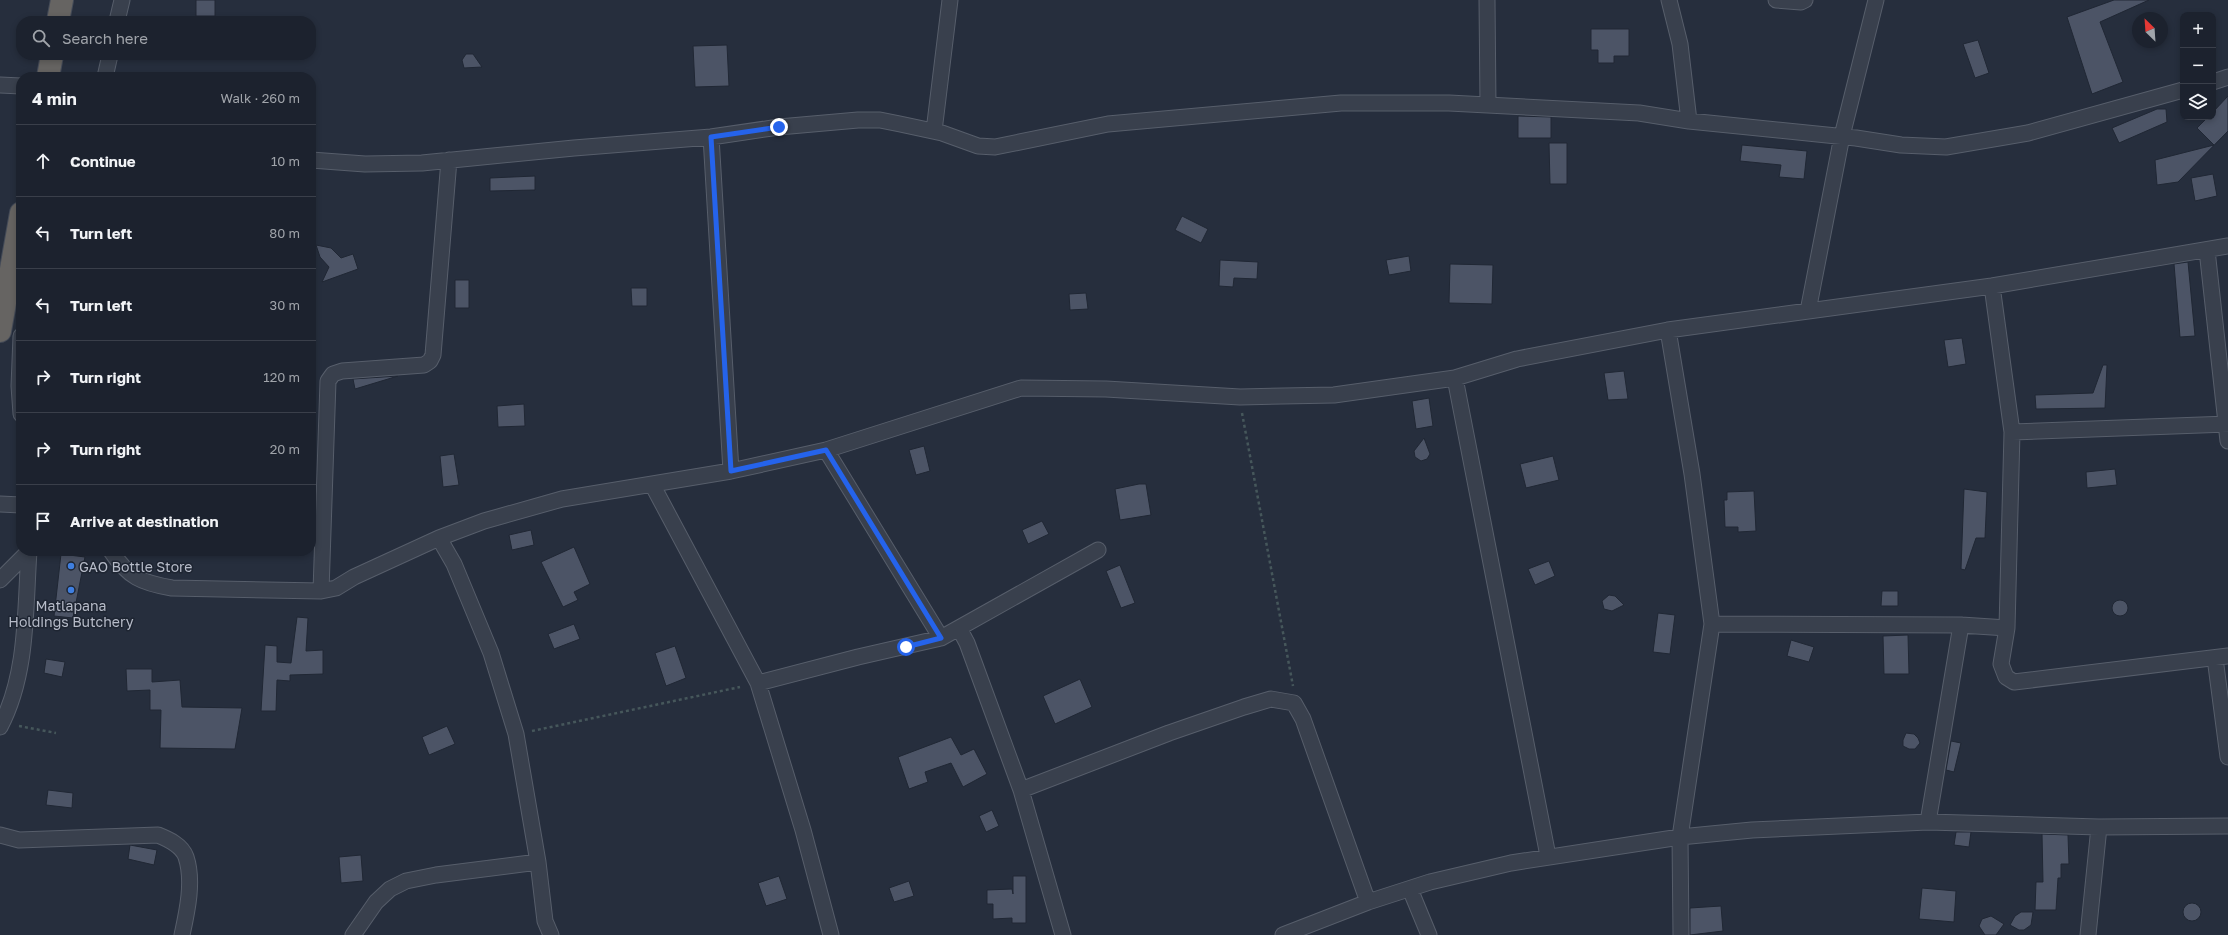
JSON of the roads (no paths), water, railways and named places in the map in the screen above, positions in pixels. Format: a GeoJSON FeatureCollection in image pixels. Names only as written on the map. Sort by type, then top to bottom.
{"type":"FeatureCollection","features":[{"type":"Feature","properties":{"kind":"highway"},"geometry":{"type":"LineString","coordinates":[[59,16],[62,0]]}},
{"type":"Feature","properties":{"kind":"highway"},"geometry":{"type":"LineString","coordinates":[[49,72],[51,60]]}},
{"type":"Feature","properties":{"kind":"highway"},"geometry":{"type":"LineString","coordinates":[[0,331],[4,282],[16,236]]}},
{"type":"Feature","properties":{"kind":"street"},"geometry":{"type":"LineString","coordinates":[[118,16],[122,0]]}},
{"type":"Feature","properties":{"kind":"street"},"geometry":{"type":"LineString","coordinates":[[934,131],[950,0]]}},
{"type":"Feature","properties":{"kind":"street"},"geometry":{"type":"LineString","coordinates":[[1487,0],[1488,105]]}},
{"type":"Feature","properties":{"kind":"street"},"geometry":{"type":"LineString","coordinates":[[1669,0],[1680,44],[1689,121]]}},
{"type":"Feature","properties":{"kind":"street"},"geometry":{"type":"LineString","coordinates":[[1776,0],[1801,2],[1805,0]]}},
{"type":"Feature","properties":{"kind":"street"},"geometry":{"type":"LineString","coordinates":[[1808,311],[1842,136],[1876,0]]}},
{"type":"Feature","properties":{"kind":"street"},"geometry":{"type":"LineString","coordinates":[[107,72],[109,60]]}},
{"type":"Feature","properties":{"kind":"street"},"geometry":{"type":"LineString","coordinates":[[2216,81],[2228,78]]}},
{"type":"Feature","properties":{"kind":"street"},"geometry":{"type":"LineString","coordinates":[[0,85],[16,86]]}},
{"type":"Feature","properties":{"kind":"street"},"geometry":{"type":"LineString","coordinates":[[316,160],[365,164],[449,160],[711,137],[779,127],[858,120],[880,120],[934,131],[978,146],[995,147],[1108,124],[1341,103],[1488,105],[1639,113],[1689,121],[1842,136],[1901,145],[1946,147],[1980,142],[2083,120],[2180,91]]}},
{"type":"Feature","properties":{"kind":"street"},"geometry":{"type":"LineString","coordinates":[[711,137],[731,471]]}},
{"type":"Feature","properties":{"kind":"street"},"geometry":{"type":"LineString","coordinates":[[320,591],[328,381],[333,374],[342,371],[424,365],[430,361],[433,355],[449,160]]}},
{"type":"Feature","properties":{"kind":"street"},"geometry":{"type":"LineString","coordinates":[[114,556],[133,577],[150,584],[172,588],[320,591],[336,588],[354,577],[440,538],[484,521],[562,500],[653,486],[731,471],[826,450],[1021,388],[1106,389],[1240,397],[1334,395],[1455,378],[1517,359],[1668,330],[1992,286],[2228,246]]}},
{"type":"Feature","properties":{"kind":"street"},"geometry":{"type":"LineString","coordinates":[[2207,250],[2228,441]]}},
{"type":"Feature","properties":{"kind":"street"},"geometry":{"type":"LineString","coordinates":[[1992,286],[2012,432],[2007,628],[2001,664],[2006,677],[2014,682],[2222,657],[2228,757]]}},
{"type":"Feature","properties":{"kind":"street"},"geometry":{"type":"LineString","coordinates":[[1668,330],[1692,474],[1712,624],[1680,837],[1681,935]]}},
{"type":"Feature","properties":{"kind":"street"},"geometry":{"type":"LineString","coordinates":[[1455,378],[1548,856]]}},
{"type":"Feature","properties":{"kind":"street"},"geometry":{"type":"LineString","coordinates":[[2012,432],[2226,424]]}},
{"type":"Feature","properties":{"kind":"street"},"geometry":{"type":"LineString","coordinates":[[826,450],[941,638]]}},
{"type":"Feature","properties":{"kind":"street"},"geometry":{"type":"LineString","coordinates":[[653,486],[758,683],[803,830],[831,935]]}},
{"type":"Feature","properties":{"kind":"street"},"geometry":{"type":"LineString","coordinates":[[0,504],[16,504]]}},
{"type":"Feature","properties":{"kind":"street"},"geometry":{"type":"LineString","coordinates":[[440,538],[454,564],[490,652],[516,734],[538,862],[545,921],[551,935]]}},
{"type":"Feature","properties":{"kind":"street"},"geometry":{"type":"LineString","coordinates":[[758,683],[858,657],[941,638],[1098,550]]}},
{"type":"Feature","properties":{"kind":"street"},"geometry":{"type":"LineString","coordinates":[[0,580],[24,556]]}},
{"type":"Feature","properties":{"kind":"street"},"geometry":{"type":"LineString","coordinates":[[1,725],[12,701],[19,672],[29,556]]}},
{"type":"Feature","properties":{"kind":"street"},"geometry":{"type":"LineString","coordinates":[[1712,624],[1961,625],[2007,628]]}},
{"type":"Feature","properties":{"kind":"street"},"geometry":{"type":"LineString","coordinates":[[1928,822],[1961,625]]}},
{"type":"Feature","properties":{"kind":"street"},"geometry":{"type":"LineString","coordinates":[[959,628],[1021,790],[1064,935]]}},
{"type":"Feature","properties":{"kind":"street"},"geometry":{"type":"LineString","coordinates":[[1021,790],[1169,733],[1244,707],[1271,699],[1294,703],[1303,719],[1368,902]]}},
{"type":"Feature","properties":{"kind":"street"},"geometry":{"type":"LineString","coordinates":[[1283,935],[1368,902],[1410,889],[1511,862],[1680,837],[1752,830],[1928,822],[2099,827],[2228,826]]}},
{"type":"Feature","properties":{"kind":"street"},"geometry":{"type":"LineString","coordinates":[[2088,935],[2099,827]]}},
{"type":"Feature","properties":{"kind":"street"},"geometry":{"type":"LineString","coordinates":[[0,835],[19,840],[158,835],[173,841],[186,857],[189,883],[187,913],[182,935]]}},
{"type":"Feature","properties":{"kind":"street"},"geometry":{"type":"LineString","coordinates":[[353,935],[376,902],[390,889],[406,881],[436,875],[480,871],[538,862]]}},
{"type":"Feature","properties":{"kind":"street"},"geometry":{"type":"LineString","coordinates":[[1410,889],[1429,935]]}},
{"type":"Feature","properties":{"kind":"place","name":"GAO Bottle Store"},"geometry":{"type":"Point","coordinates":[71,566]}},
{"type":"Feature","properties":{"kind":"place","name":"Matlapana Holdings Butchery"},"geometry":{"type":"Point","coordinates":[71,590]}}]}
